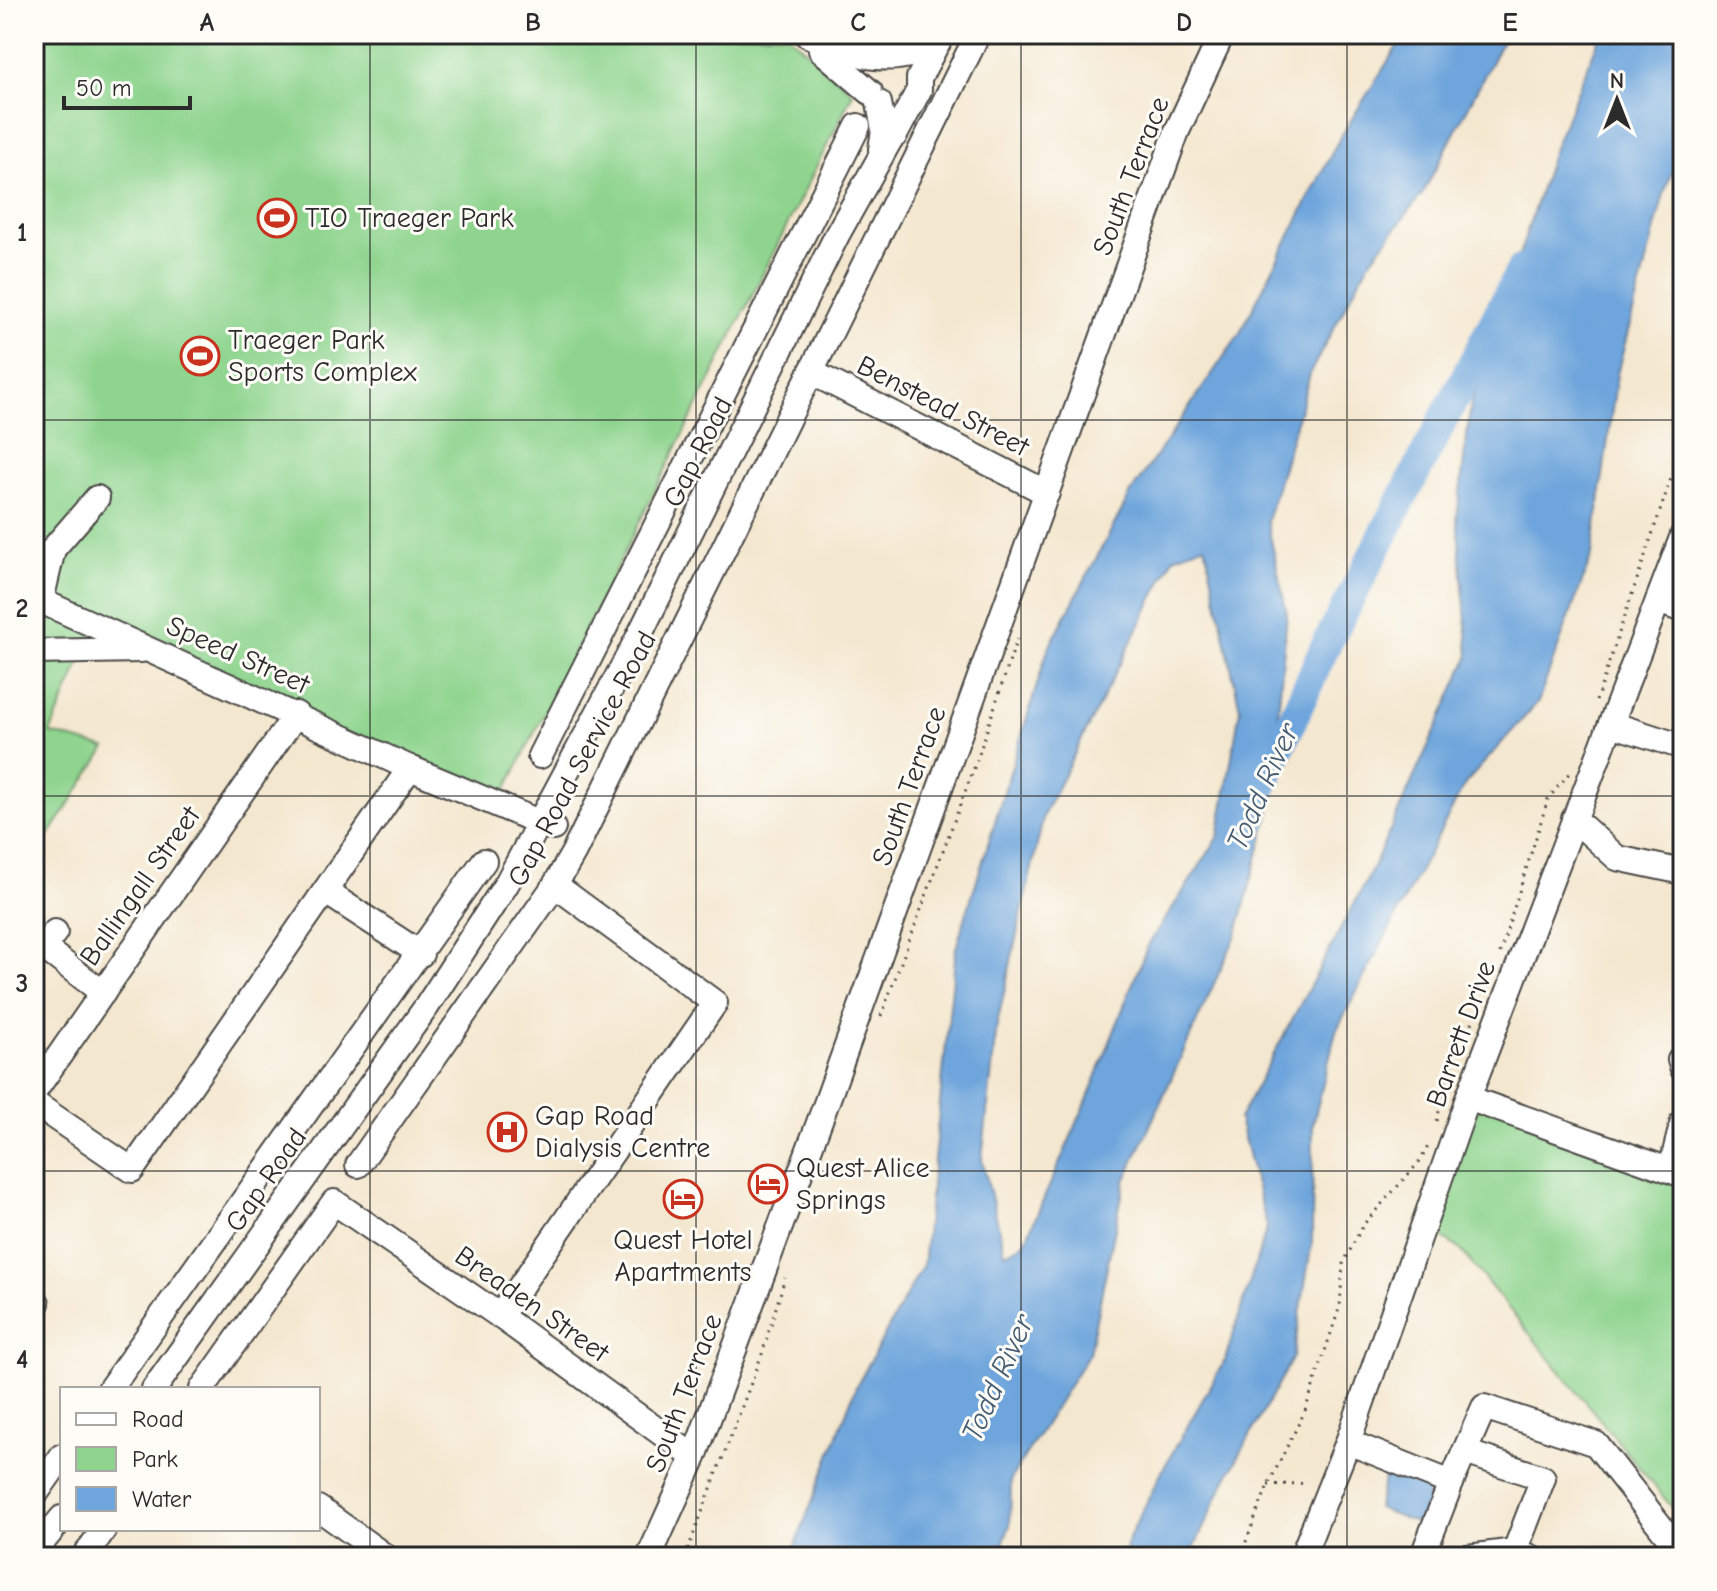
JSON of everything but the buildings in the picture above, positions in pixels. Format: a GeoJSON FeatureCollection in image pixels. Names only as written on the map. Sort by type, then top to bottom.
{"type":"FeatureCollection","features":[{"type":"Feature","properties":{"kind":"street"},"geometry":{"type":"LineString","coordinates":[[803,34],[848,53],[893,57],[913,65],[919,78]]}},
{"type":"Feature","properties":{"kind":"street"},"geometry":{"type":"LineString","coordinates":[[803,34],[875,98],[904,113]]}},
{"type":"Feature","properties":{"kind":"street","name":"Gap Road Service Road"},"geometry":{"type":"LineString","coordinates":[[333,1137],[361,1161],[555,885],[708,581],[726,539],[751,498],[978,34]]}},
{"type":"Feature","properties":{"kind":"street","name":"South Terrace"},"geometry":{"type":"LineString","coordinates":[[649,1557],[694,1457],[1177,131],[1222,34]]}},
{"type":"Feature","properties":{"kind":"street"},"geometry":{"type":"LineString","coordinates":[[879,156],[884,130],[871,70],[893,57],[940,38]]}},
{"type":"Feature","properties":{"kind":"street","name":"Gap Road"},"geometry":{"type":"LineString","coordinates":[[155,1387],[422,1012],[487,938],[543,833],[879,156],[919,90],[919,78],[940,38]]}},
{"type":"Feature","properties":{"kind":"street","name":"Gap Road"},"geometry":{"type":"LineString","coordinates":[[812,292],[847,241],[888,156],[904,113]]}},
{"type":"Feature","properties":{"kind":"street","name":"Gap Road Service Road"},"geometry":{"type":"LineString","coordinates":[[540,756],[858,126]]}},
{"type":"Feature","properties":{"kind":"street","name":"Benstead Street"},"geometry":{"type":"LineString","coordinates":[[811,372],[1047,493]]}},
{"type":"Feature","properties":{"kind":"street"},"geometry":{"type":"LineString","coordinates":[[714,411],[745,426]]}},
{"type":"Feature","properties":{"kind":"street"},"geometry":{"type":"LineString","coordinates":[[722,472],[751,498]]}},
{"type":"Feature","properties":{"kind":"street","name":"Barrett Drive"},"geometry":{"type":"LineString","coordinates":[[1302,1557],[1348,1442],[1468,1098],[1683,535]]}},
{"type":"Feature","properties":{"kind":"street"},"geometry":{"type":"LineString","coordinates":[[1658,601],[1683,610]]}},
{"type":"Feature","properties":{"kind":"street","name":"Speed Street"},"geometry":{"type":"LineString","coordinates":[[44,602],[296,714],[543,833]]}},
{"type":"Feature","properties":{"kind":"street"},"geometry":{"type":"LineString","coordinates":[[34,652],[159,652]]}},
{"type":"Feature","properties":{"kind":"street","name":"Ballingall Street"},"geometry":{"type":"LineString","coordinates":[[34,1092],[296,714]]}},
{"type":"Feature","properties":{"kind":"street"},"geometry":{"type":"LineString","coordinates":[[1611,724],[1683,747]]}},
{"type":"Feature","properties":{"kind":"street"},"geometry":{"type":"LineString","coordinates":[[34,1103],[132,1170],[410,768]]}},
{"type":"Feature","properties":{"kind":"street"},"geometry":{"type":"LineString","coordinates":[[1574,819],[1617,858],[1683,872]]}},
{"type":"Feature","properties":{"kind":"street","name":"Gap Road Service Road"},"geometry":{"type":"LineString","coordinates":[[111,1387],[484,861]]}},
{"type":"Feature","properties":{"kind":"street"},"geometry":{"type":"LineString","coordinates":[[500,1316],[715,1003],[555,885]]}},
{"type":"Feature","properties":{"kind":"street"},"geometry":{"type":"LineString","coordinates":[[326,892],[421,954]]}},
{"type":"Feature","properties":{"kind":"street"},"geometry":{"type":"LineString","coordinates":[[55,932],[43,947],[103,993]]}},
{"type":"Feature","properties":{"kind":"street"},"geometry":{"type":"LineString","coordinates":[[394,991],[422,1012]]}},
{"type":"Feature","properties":{"kind":"street"},"geometry":{"type":"LineString","coordinates":[[1468,1098],[1677,1172],[1683,1121]]}},
{"type":"Feature","properties":{"kind":"street","name":"Breaden Street"},"geometry":{"type":"LineString","coordinates":[[281,1277],[334,1202],[500,1316],[694,1457]]}},
{"type":"Feature","properties":{"kind":"street"},"geometry":{"type":"LineString","coordinates":[[203,1387],[281,1277],[249,1255]]}},
{"type":"Feature","properties":{"kind":"street"},"geometry":{"type":"LineString","coordinates":[[1430,1557],[1423,1555],[1484,1407],[1596,1444],[1683,1555]]}},
{"type":"Feature","properties":{"kind":"street"},"geometry":{"type":"LineString","coordinates":[[1348,1442],[1451,1483]]}},
{"type":"Feature","properties":{"kind":"street"},"geometry":{"type":"LineString","coordinates":[[1465,1452],[1543,1478],[1523,1554],[1468,1557]]}},
{"type":"Feature","properties":{"kind":"street"},"geometry":{"type":"LineString","coordinates":[[34,1496],[60,1459]]}},
{"type":"Feature","properties":{"kind":"street"},"geometry":{"type":"LineString","coordinates":[[320,1509],[386,1557]]}},
{"type":"Feature","properties":{"kind":"street"},"geometry":{"type":"LineString","coordinates":[[34,1552],[60,1521]]}},
{"type":"Feature","properties":{"kind":"street"},"geometry":{"type":"LineString","coordinates":[[42,1557],[60,1523]]}},
{"type":"Feature","properties":{"kind":"street"},"geometry":{"type":"LineString","coordinates":[[84,1557],[103,1531]]}},
{"type":"Feature","properties":{"kind":"path"},"geometry":{"type":"LineString","coordinates":[[1595,703],[1683,443]]}},
{"type":"Feature","properties":{"kind":"path"},"geometry":{"type":"LineString","coordinates":[[1496,965],[1548,799],[1577,763]]}},
{"type":"Feature","properties":{"kind":"path"},"geometry":{"type":"LineString","coordinates":[[1240,1557],[1268,1485],[1305,1411],[1340,1306],[1343,1264],[1363,1225],[1421,1160],[1434,1133],[1444,1086],[1479,1007]]}},
{"type":"Feature","properties":{"kind":"path"},"geometry":{"type":"LineString","coordinates":[[1268,1485],[1313,1483],[1330,1486]]}},
{"type":"Feature","properties":{"kind":"green space"},"geometry":{"type":"Polygon","coordinates":[[[34,34],[788,34],[853,93],[505,792],[410,768],[96,626],[50,733],[106,748],[34,858],[34,34]]]}},
{"type":"Feature","properties":{"kind":"green space"},"geometry":{"type":"Polygon","coordinates":[[[1468,1098],[1683,1175],[1683,1521],[1460,1249],[1424,1226],[1468,1098]]]}},
{"type":"Feature","properties":{"kind":"water"},"geometry":{"type":"Polygon","coordinates":[[[1405,34],[1510,34],[1504,38],[1423,193],[1368,264],[1311,371],[1267,521],[1287,614],[1269,815],[1237,933],[1125,1181],[1089,1353],[1011,1479],[1010,1525],[998,1557],[791,1557],[856,1387],[923,1265],[956,948],[1048,649],[1132,491],[1240,333],[1338,141],[1405,34]],[[1205,545],[1174,557],[1044,814],[997,1024],[982,1159],[1005,1253],[1024,1244],[1088,1098],[1147,947],[1218,838],[1240,709],[1205,545]]]}},
{"type":"Feature","properties":{"kind":"water"},"geometry":{"type":"Polygon","coordinates":[[[1601,34],[1683,34],[1683,140],[1664,194],[1617,374],[1592,555],[1538,702],[1465,784],[1336,1031],[1313,1124],[1312,1242],[1293,1357],[1223,1485],[1190,1557],[1124,1557],[1127,1542],[1162,1471],[1225,1360],[1267,1227],[1239,1119],[1371,872],[1469,656],[1457,517],[1471,403],[1554,148],[1601,34]]]}},
{"type":"Feature","properties":{"kind":"water"},"geometry":{"type":"Polygon","coordinates":[[[1396,1474],[1430,1484],[1424,1518],[1414,1522],[1377,1508],[1385,1475],[1396,1474]]]}},
{"type":"Feature","properties":{"kind":"waterway","name":"Todd River"},"geometry":{"type":"LineString","coordinates":[[1258,796],[1325,647],[1521,270]]}},
{"type":"Feature","properties":{"kind":"place","name":"TIO Traeger Park"},"geometry":{"type":"Point","coordinates":[277,218]}},
{"type":"Feature","properties":{"kind":"place","name":"Traeger Park Sports Complex"},"geometry":{"type":"Point","coordinates":[200,356]}},
{"type":"Feature","properties":{"kind":"place","name":"Gap Road Dialysis Centre"},"geometry":{"type":"Point","coordinates":[507,1132]}},
{"type":"Feature","properties":{"kind":"place","name":"Quest Alice Springs"},"geometry":{"type":"Point","coordinates":[768,1184]}},
{"type":"Feature","properties":{"kind":"place","name":"Quest Hotel Apartments"},"geometry":{"type":"Point","coordinates":[683,1199]}}]}
